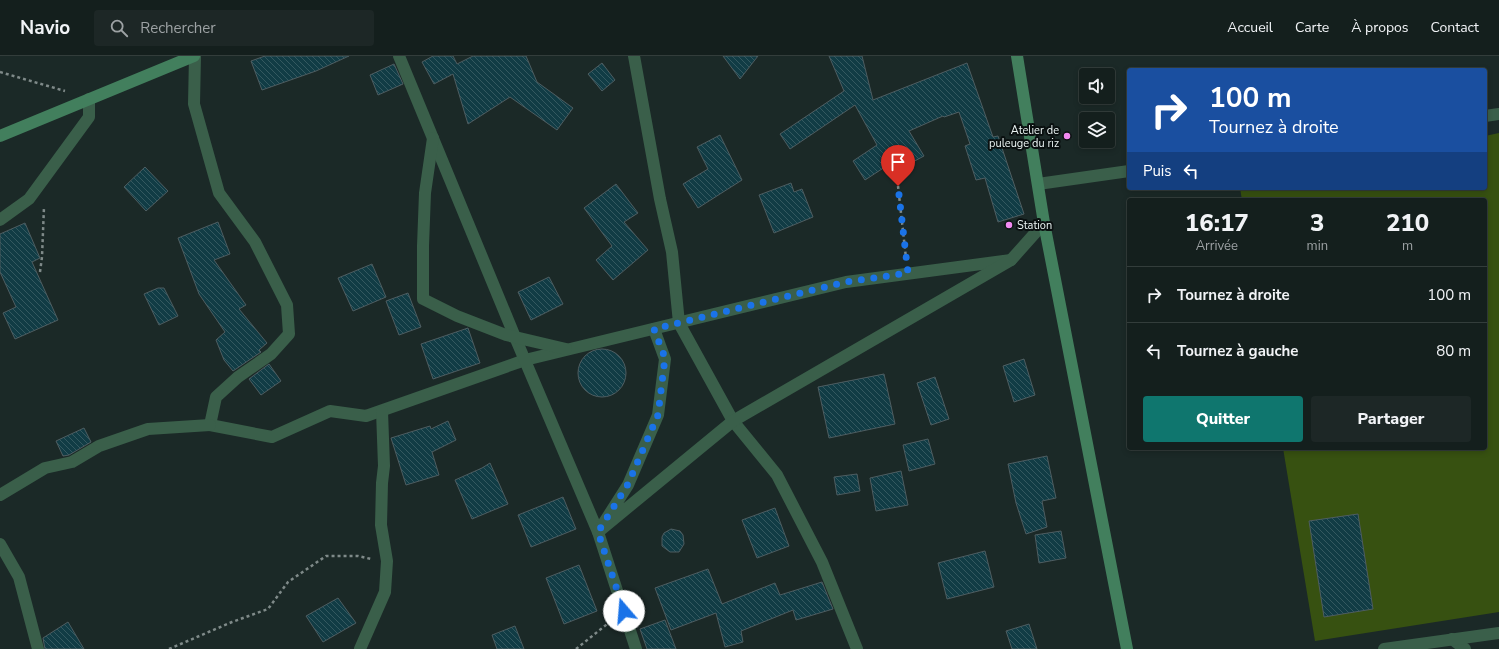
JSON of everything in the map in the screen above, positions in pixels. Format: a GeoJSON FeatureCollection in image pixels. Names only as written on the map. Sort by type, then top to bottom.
{"type":"FeatureCollection","features":[{"type":"Feature","properties":{"kind":"street"},"geometry":{"type":"LineString","coordinates":[[0,136],[89,99],[175,60],[194,56],[194,104],[219,193],[259,249],[286,305],[289,334],[271,354],[238,377],[216,398],[210,425]]}},
{"type":"Feature","properties":{"kind":"street"},"geometry":{"type":"LineString","coordinates":[[399,56],[515,337],[598,532],[636,649]]}},
{"type":"Feature","properties":{"kind":"street"},"geometry":{"type":"LineString","coordinates":[[634,56],[660,199],[672,252],[679,323],[733,421],[777,476],[822,562],[857,649]]}},
{"type":"Feature","properties":{"kind":"street"},"geometry":{"type":"LineString","coordinates":[[1017,56],[1044,224],[1126,649]]}},
{"type":"Feature","properties":{"kind":"street"},"geometry":{"type":"LineString","coordinates":[[0,220],[29,199],[50,171],[89,117],[89,99]]}},
{"type":"Feature","properties":{"kind":"street"},"geometry":{"type":"LineString","coordinates":[[1487,116],[1499,114]]}},
{"type":"Feature","properties":{"kind":"street"},"geometry":{"type":"LineString","coordinates":[[433,138],[425,193],[423,299],[457,316],[506,335],[570,350]]}},
{"type":"Feature","properties":{"kind":"street"},"geometry":{"type":"LineString","coordinates":[[1038,184],[1127,171]]}},
{"type":"Feature","properties":{"kind":"street"},"geometry":{"type":"LineString","coordinates":[[598,532],[733,421],[1011,260],[1044,224]]}},
{"type":"Feature","properties":{"kind":"street"},"geometry":{"type":"LineString","coordinates":[[0,495],[45,468],[72,462],[99,446],[148,429],[210,425],[272,437],[330,411],[366,416],[525,360],[846,282],[1011,260]]}},
{"type":"Feature","properties":{"kind":"street"},"geometry":{"type":"LineString","coordinates":[[598,532],[628,484],[658,415],[665,358],[654,329]]}},
{"type":"Feature","properties":{"kind":"street"},"geometry":{"type":"LineString","coordinates":[[360,649],[385,592],[387,561],[381,525],[384,466],[382,411]]}},
{"type":"Feature","properties":{"kind":"street"},"geometry":{"type":"LineString","coordinates":[[0,544],[19,577],[38,649]]}},
{"type":"Feature","properties":{"kind":"street"},"geometry":{"type":"LineString","coordinates":[[1384,649],[1499,633]]}},
{"type":"Feature","properties":{"kind":"street"},"geometry":{"type":"LineString","coordinates":[[1452,639],[1465,649]]}},
{"type":"Feature","properties":{"kind":"path"},"geometry":{"type":"LineString","coordinates":[[0,72],[89,99]]}},
{"type":"Feature","properties":{"kind":"path"},"geometry":{"type":"LineString","coordinates":[[898,186],[908,273]]}},
{"type":"Feature","properties":{"kind":"path"},"geometry":{"type":"LineString","coordinates":[[40,272],[44,206]]}},
{"type":"Feature","properties":{"kind":"path"},"geometry":{"type":"LineString","coordinates":[[169,649],[232,622],[268,609],[288,582],[326,556],[358,556],[387,561]]}},
{"type":"Feature","properties":{"kind":"path"},"geometry":{"type":"LineString","coordinates":[[576,649],[624,611]]}},
{"type":"Feature","properties":{"kind":"green space"},"geometry":{"type":"Polygon","coordinates":[[[1499,133],[1499,612],[1315,641],[1283,450],[1487,450],[1487,198],[1242,198],[1240,190],[1487,190],[1487,136],[1499,133]]]}},
{"type":"Feature","properties":{"kind":"building"},"geometry":{"type":"Polygon","coordinates":[[[265,56],[349,56],[316,71],[262,90],[251,61],[265,56]]]}},
{"type":"Feature","properties":{"kind":"building"},"geometry":{"type":"Polygon","coordinates":[[[433,56],[453,56],[457,64],[473,56],[526,56],[537,82],[573,108],[557,130],[510,97],[468,124],[453,74],[434,84],[422,62],[433,56]]]}},
{"type":"Feature","properties":{"kind":"building"},"geometry":{"type":"Polygon","coordinates":[[[723,56],[758,56],[740,79],[723,56]]]}},
{"type":"Feature","properties":{"kind":"building"},"geometry":{"type":"Polygon","coordinates":[[[829,56],[862,56],[873,100],[967,63],[993,137],[998,136],[1024,214],[998,222],[985,178],[976,180],[965,146],[970,144],[959,112],[944,117],[943,116],[909,131],[924,156],[892,173],[888,165],[865,180],[853,161],[877,145],[855,105],[790,149],[780,134],[844,91],[829,56]]]}},
{"type":"Feature","properties":{"kind":"building"},"geometry":{"type":"Polygon","coordinates":[[[602,63],[615,80],[602,91],[588,74],[602,63]]]}},
{"type":"Feature","properties":{"kind":"building"},"geometry":{"type":"Polygon","coordinates":[[[394,64],[403,84],[378,95],[370,75],[394,64]]]}},
{"type":"Feature","properties":{"kind":"building"},"geometry":{"type":"Polygon","coordinates":[[[720,135],[742,180],[698,208],[683,184],[708,169],[697,147],[720,135]]]}},
{"type":"Feature","properties":{"kind":"building"},"geometry":{"type":"Polygon","coordinates":[[[145,167],[168,191],[146,211],[124,187],[145,167]]]}},
{"type":"Feature","properties":{"kind":"building"},"geometry":{"type":"Polygon","coordinates":[[[791,183],[794,192],[802,189],[813,217],[774,233],[759,195],[791,183]]]}},
{"type":"Feature","properties":{"kind":"building"},"geometry":{"type":"Polygon","coordinates":[[[616,184],[638,213],[624,222],[648,250],[613,280],[596,260],[612,246],[584,208],[616,184]]]}},
{"type":"Feature","properties":{"kind":"building"},"geometry":{"type":"Polygon","coordinates":[[[218,222],[230,254],[214,260],[246,305],[239,309],[267,343],[259,350],[261,352],[233,371],[224,360],[216,340],[225,332],[199,294],[178,238],[218,222]]]}},
{"type":"Feature","properties":{"kind":"building"},"geometry":{"type":"Polygon","coordinates":[[[25,223],[40,258],[32,262],[58,320],[15,339],[3,313],[16,307],[0,272],[0,234],[25,223]]]}},
{"type":"Feature","properties":{"kind":"building"},"geometry":{"type":"Polygon","coordinates":[[[372,264],[386,297],[353,311],[338,278],[372,264]]]}},
{"type":"Feature","properties":{"kind":"building"},"geometry":{"type":"Polygon","coordinates":[[[549,277],[563,304],[531,320],[518,292],[549,277]]]}},
{"type":"Feature","properties":{"kind":"building"},"geometry":{"type":"Polygon","coordinates":[[[158,288],[164,288],[178,316],[159,325],[144,294],[158,288]]]}},
{"type":"Feature","properties":{"kind":"building"},"geometry":{"type":"Polygon","coordinates":[[[408,293],[421,327],[399,335],[386,301],[408,293]]]}},
{"type":"Feature","properties":{"kind":"building"},"geometry":{"type":"Polygon","coordinates":[[[468,328],[480,363],[433,379],[421,344],[468,328]]]}},
{"type":"Feature","properties":{"kind":"building"},"geometry":{"type":"Polygon","coordinates":[[[597,349],[607,349],[619,356],[626,368],[626,378],[619,390],[607,397],[597,397],[589,393],[582,386],[578,378],[578,368],[582,360],[589,353],[597,349]]]}},
{"type":"Feature","properties":{"kind":"building"},"geometry":{"type":"Polygon","coordinates":[[[1024,359],[1035,395],[1014,402],[1003,366],[1024,359]]]}},
{"type":"Feature","properties":{"kind":"building"},"geometry":{"type":"Polygon","coordinates":[[[269,364],[281,381],[261,395],[249,379],[269,364]]]}},
{"type":"Feature","properties":{"kind":"building"},"geometry":{"type":"Polygon","coordinates":[[[884,374],[895,424],[829,438],[818,387],[884,374]]]}},
{"type":"Feature","properties":{"kind":"building"},"geometry":{"type":"Polygon","coordinates":[[[935,377],[949,419],[931,425],[917,383],[935,377]]]}},
{"type":"Feature","properties":{"kind":"building"},"geometry":{"type":"Polygon","coordinates":[[[448,421],[456,440],[432,452],[439,475],[406,485],[391,438],[430,426],[431,429],[448,421]]]}},
{"type":"Feature","properties":{"kind":"building"},"geometry":{"type":"Polygon","coordinates":[[[84,428],[91,442],[69,455],[63,456],[56,441],[84,428]]]}},
{"type":"Feature","properties":{"kind":"building"},"geometry":{"type":"Polygon","coordinates":[[[928,439],[935,464],[909,471],[903,445],[928,439]]]}},
{"type":"Feature","properties":{"kind":"building"},"geometry":{"type":"Polygon","coordinates":[[[1047,456],[1056,498],[1042,501],[1047,527],[1026,534],[1016,503],[1008,464],[1047,456]]]}},
{"type":"Feature","properties":{"kind":"building"},"geometry":{"type":"Polygon","coordinates":[[[490,463],[508,504],[472,519],[455,480],[490,463]]]}},
{"type":"Feature","properties":{"kind":"building"},"geometry":{"type":"Polygon","coordinates":[[[901,471],[908,505],[876,511],[870,478],[901,471]]]}},
{"type":"Feature","properties":{"kind":"building"},"geometry":{"type":"Polygon","coordinates":[[[857,474],[860,491],[837,495],[834,477],[857,474]]]}},
{"type":"Feature","properties":{"kind":"building"},"geometry":{"type":"Polygon","coordinates":[[[563,497],[576,529],[531,547],[518,515],[563,497]]]}},
{"type":"Feature","properties":{"kind":"building"},"geometry":{"type":"Polygon","coordinates":[[[775,508],[789,546],[757,558],[742,520],[775,508]]]}},
{"type":"Feature","properties":{"kind":"building"},"geometry":{"type":"Polygon","coordinates":[[[1358,514],[1373,609],[1324,617],[1309,521],[1358,514]]]}},
{"type":"Feature","properties":{"kind":"building"},"geometry":{"type":"Polygon","coordinates":[[[671,529],[680,531],[683,535],[684,544],[679,552],[670,552],[662,546],[662,537],[664,533],[671,529]]]}},
{"type":"Feature","properties":{"kind":"building"},"geometry":{"type":"Polygon","coordinates":[[[1061,531],[1066,558],[1039,563],[1035,535],[1061,531]]]}},
{"type":"Feature","properties":{"kind":"building"},"geometry":{"type":"Polygon","coordinates":[[[985,551],[994,587],[947,599],[938,563],[985,551]]]}},
{"type":"Feature","properties":{"kind":"building"},"geometry":{"type":"Polygon","coordinates":[[[579,565],[597,611],[564,624],[546,578],[579,565]]]}},
{"type":"Feature","properties":{"kind":"building"},"geometry":{"type":"Polygon","coordinates":[[[708,569],[722,604],[775,583],[780,595],[822,582],[833,609],[796,620],[793,610],[741,631],[743,642],[725,647],[716,613],[671,630],[655,588],[708,569]]]}},
{"type":"Feature","properties":{"kind":"building"},"geometry":{"type":"Polygon","coordinates":[[[338,598],[356,623],[323,642],[306,616],[338,598]]]}},
{"type":"Feature","properties":{"kind":"building"},"geometry":{"type":"Polygon","coordinates":[[[665,620],[676,649],[647,649],[640,629],[665,620]]]}},
{"type":"Feature","properties":{"kind":"building"},"geometry":{"type":"Polygon","coordinates":[[[68,622],[84,649],[45,649],[43,638],[68,622]]]}},
{"type":"Feature","properties":{"kind":"building"},"geometry":{"type":"Polygon","coordinates":[[[1029,624],[1037,649],[1012,649],[1006,631],[1029,624]]]}},
{"type":"Feature","properties":{"kind":"building"},"geometry":{"type":"Polygon","coordinates":[[[515,626],[524,649],[497,649],[492,635],[515,626]]]}},
{"type":"Feature","properties":{"kind":"place","name":"Atelier de puleuge du riz"},"geometry":{"type":"Point","coordinates":[1067,136]}},
{"type":"Feature","properties":{"kind":"place","name":"Station"},"geometry":{"type":"Point","coordinates":[1009,225]}},
{"type":"Feature","properties":{"kind":"route"},"geometry":{"type":"LineString","coordinates":[[624,611],[598,532],[628,484],[658,415],[665,358],[654,329],[846,282],[908,273],[898,186]]}}]}
